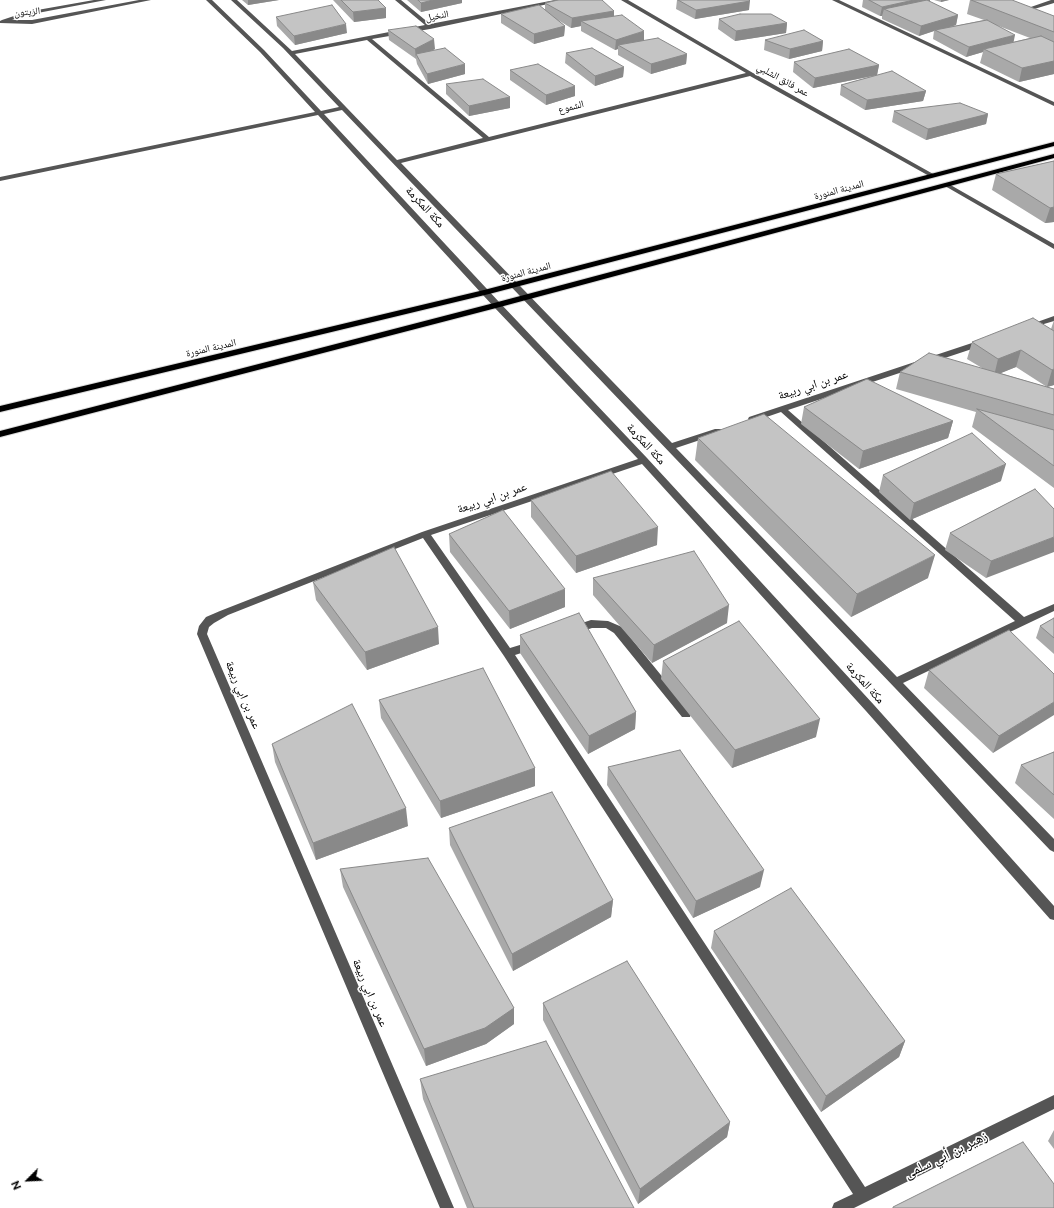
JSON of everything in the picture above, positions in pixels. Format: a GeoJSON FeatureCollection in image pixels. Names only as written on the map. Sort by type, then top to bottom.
{"type":"FeatureCollection","features":[{"type":"Feature","properties":{"kind":"main road","name":"المدينة المنورة"},"geometry":{"type":"LineString","coordinates":[[0,409],[514,285],[1054,144]]}},
{"type":"Feature","properties":{"kind":"main road"},"geometry":{"type":"LineString","coordinates":[[0,434],[497,305],[1054,156]]}},
{"type":"Feature","properties":{"kind":"street"},"geometry":{"type":"LineString","coordinates":[[1,22],[26,14],[103,0]]}},
{"type":"Feature","properties":{"kind":"street","name":"الزيتون"},"geometry":{"type":"LineString","coordinates":[[1,22],[32,22],[148,0]]}},
{"type":"Feature","properties":{"kind":"street","name":"مكة المكرمة"},"geometry":{"type":"LineString","coordinates":[[209,0],[262,51],[497,305],[644,460],[865,702],[1054,915]]}},
{"type":"Feature","properties":{"kind":"street","name":"مكة المكرمة"},"geometry":{"type":"LineString","coordinates":[[234,0],[291,53],[1054,847]]}},
{"type":"Feature","properties":{"kind":"street"},"geometry":{"type":"LineString","coordinates":[[398,0],[430,27]]}},
{"type":"Feature","properties":{"kind":"street","name":"النخيل"},"geometry":{"type":"LineString","coordinates":[[291,53],[564,0]]}},
{"type":"Feature","properties":{"kind":"street","name":"عمر فائق الشلبي"},"geometry":{"type":"LineString","coordinates":[[624,0],[751,74],[933,176]]}},
{"type":"Feature","properties":{"kind":"street"},"geometry":{"type":"LineString","coordinates":[[835,0],[1054,104]]}},
{"type":"Feature","properties":{"kind":"street"},"geometry":{"type":"LineString","coordinates":[[1032,8],[1054,1]]}},
{"type":"Feature","properties":{"kind":"street"},"geometry":{"type":"LineString","coordinates":[[1025,5],[1043,12]]}},
{"type":"Feature","properties":{"kind":"street"},"geometry":{"type":"LineString","coordinates":[[369,39],[487,138]]}},
{"type":"Feature","properties":{"kind":"street","name":"الشموع"},"geometry":{"type":"LineString","coordinates":[[396,162],[487,138],[751,74]]}},
{"type":"Feature","properties":{"kind":"street"},"geometry":{"type":"LineString","coordinates":[[0,179],[344,108]]}},
{"type":"Feature","properties":{"kind":"street"},"geometry":{"type":"LineString","coordinates":[[948,185],[1054,247]]}},
{"type":"Feature","properties":{"kind":"street"},"geometry":{"type":"LineString","coordinates":[[1016,331],[1054,318]]}},
{"type":"Feature","properties":{"kind":"street","name":"عمر بن ابي ربيعة"},"geometry":{"type":"LineString","coordinates":[[745,422],[994,339]]}},
{"type":"Feature","properties":{"kind":"street"},"geometry":{"type":"LineString","coordinates":[[782,409],[1023,622]]}},
{"type":"Feature","properties":{"kind":"street"},"geometry":{"type":"LineString","coordinates":[[670,446],[730,427]]}},
{"type":"Feature","properties":{"kind":"street","name":"عمر بن ابي ربيعة"},"geometry":{"type":"LineString","coordinates":[[447,1208],[202,634],[204,626],[210,620],[224,613],[425,534],[644,460]]}},
{"type":"Feature","properties":{"kind":"street"},"geometry":{"type":"LineString","coordinates":[[425,534],[508,654],[862,1195]]}},
{"type":"Feature","properties":{"kind":"street"},"geometry":{"type":"LineString","coordinates":[[895,682],[1054,607]]}},
{"type":"Feature","properties":{"kind":"street"},"geometry":{"type":"LineString","coordinates":[[564,634],[591,624],[608,625],[618,630],[686,714]]}},
{"type":"Feature","properties":{"kind":"street"},"geometry":{"type":"LineString","coordinates":[[508,654],[543,641]]}},
{"type":"Feature","properties":{"kind":"street","name":"زهير بن أبي سلمى"},"geometry":{"type":"LineString","coordinates":[[839,1208],[862,1195],[1054,1102]]}},
{"type":"Feature","properties":{"kind":"building"},"geometry":{"type":"Polygon","coordinates":[[[341,0],[378,0],[386,8],[353,12],[341,0]]]}},
{"type":"Feature","properties":{"kind":"building"},"geometry":{"type":"Polygon","coordinates":[[[418,0],[433,0],[421,3],[418,0]]]}},
{"type":"Feature","properties":{"kind":"building"},"geometry":{"type":"Polygon","coordinates":[[[558,0],[602,0],[614,11],[572,18],[545,3],[558,0]]]}},
{"type":"Feature","properties":{"kind":"building"},"geometry":{"type":"Polygon","coordinates":[[[678,0],[749,0],[750,1],[696,10],[678,0]]]}},
{"type":"Feature","properties":{"kind":"building"},"geometry":{"type":"Polygon","coordinates":[[[869,0],[914,0],[882,7],[869,0]]]}},
{"type":"Feature","properties":{"kind":"building"},"geometry":{"type":"Polygon","coordinates":[[[927,0],[958,15],[921,26],[884,9],[927,0]]]}},
{"type":"Feature","properties":{"kind":"building"},"geometry":{"type":"Polygon","coordinates":[[[971,0],[1012,0],[1054,16],[1054,32],[971,0]]]}},
{"type":"Feature","properties":{"kind":"building"},"geometry":{"type":"Polygon","coordinates":[[[332,5],[346,24],[294,36],[276,17],[332,5]]]}},
{"type":"Feature","properties":{"kind":"building"},"geometry":{"type":"Polygon","coordinates":[[[539,5],[565,26],[534,34],[501,14],[539,5]]]}},
{"type":"Feature","properties":{"kind":"building"},"geometry":{"type":"Polygon","coordinates":[[[740,14],[771,14],[787,23],[736,31],[719,19],[740,14]]]}},
{"type":"Feature","properties":{"kind":"building"},"geometry":{"type":"Polygon","coordinates":[[[622,15],[644,31],[616,40],[581,21],[622,15]]]}},
{"type":"Feature","properties":{"kind":"building"},"geometry":{"type":"Polygon","coordinates":[[[987,20],[1015,35],[969,47],[935,30],[987,20]]]}},
{"type":"Feature","properties":{"kind":"building"},"geometry":{"type":"Polygon","coordinates":[[[416,26],[434,39],[415,49],[388,30],[416,26]]]}},
{"type":"Feature","properties":{"kind":"building"},"geometry":{"type":"Polygon","coordinates":[[[804,30],[823,41],[790,49],[765,40],[804,30]]]}},
{"type":"Feature","properties":{"kind":"building"},"geometry":{"type":"Polygon","coordinates":[[[1041,36],[1054,42],[1054,61],[1022,68],[984,49],[1041,36]]]}},
{"type":"Feature","properties":{"kind":"building"},"geometry":{"type":"Polygon","coordinates":[[[658,38],[687,54],[651,64],[618,45],[658,38]]]}},
{"type":"Feature","properties":{"kind":"building"},"geometry":{"type":"Polygon","coordinates":[[[445,48],[465,64],[427,74],[416,54],[445,48]]]}},
{"type":"Feature","properties":{"kind":"building"},"geometry":{"type":"Polygon","coordinates":[[[592,48],[624,67],[595,76],[566,53],[592,48]]]}},
{"type":"Feature","properties":{"kind":"building"},"geometry":{"type":"Polygon","coordinates":[[[849,49],[879,65],[815,78],[794,62],[849,49]]]}},
{"type":"Feature","properties":{"kind":"building"},"geometry":{"type":"Polygon","coordinates":[[[538,64],[575,86],[546,95],[510,70],[538,64]]]}},
{"type":"Feature","properties":{"kind":"building"},"geometry":{"type":"Polygon","coordinates":[[[892,71],[926,91],[867,100],[841,85],[892,71]]]}},
{"type":"Feature","properties":{"kind":"building"},"geometry":{"type":"Polygon","coordinates":[[[483,79],[510,97],[469,106],[446,84],[483,79]]]}},
{"type":"Feature","properties":{"kind":"building"},"geometry":{"type":"Polygon","coordinates":[[[960,103],[988,114],[928,129],[894,111],[960,103]]]}},
{"type":"Feature","properties":{"kind":"building"},"geometry":{"type":"Polygon","coordinates":[[[1054,161],[1054,207],[1050,208],[996,174],[1054,161]]]}},
{"type":"Feature","properties":{"kind":"building"},"geometry":{"type":"Polygon","coordinates":[[[1033,318],[1054,331],[1054,369],[1052,370],[1021,350],[998,359],[972,342],[1033,318]]]}},
{"type":"Feature","properties":{"kind":"building"},"geometry":{"type":"Polygon","coordinates":[[[929,353],[1054,389],[1054,415],[900,372],[929,353]]]}},
{"type":"Feature","properties":{"kind":"building"},"geometry":{"type":"Polygon","coordinates":[[[867,379],[953,421],[863,451],[804,407],[867,379]]]}},
{"type":"Feature","properties":{"kind":"building"},"geometry":{"type":"Polygon","coordinates":[[[977,409],[1054,430],[1054,466],[977,409]]]}},
{"type":"Feature","properties":{"kind":"building"},"geometry":{"type":"Polygon","coordinates":[[[764,414],[935,555],[857,594],[698,438],[764,414]]]}},
{"type":"Feature","properties":{"kind":"building"},"geometry":{"type":"Polygon","coordinates":[[[972,433],[1006,464],[914,503],[883,475],[972,433]]]}},
{"type":"Feature","properties":{"kind":"building"},"geometry":{"type":"Polygon","coordinates":[[[611,471],[658,527],[576,556],[531,500],[611,471]]]}},
{"type":"Feature","properties":{"kind":"building"},"geometry":{"type":"Polygon","coordinates":[[[1035,489],[1054,509],[1054,537],[991,561],[950,533],[1035,489]]]}},
{"type":"Feature","properties":{"kind":"building"},"geometry":{"type":"Polygon","coordinates":[[[503,510],[565,589],[509,611],[449,534],[503,510]]]}},
{"type":"Feature","properties":{"kind":"building"},"geometry":{"type":"Polygon","coordinates":[[[394,547],[438,627],[365,652],[313,582],[394,547]]]}},
{"type":"Feature","properties":{"kind":"building"},"geometry":{"type":"Polygon","coordinates":[[[694,551],[729,605],[654,645],[593,578],[694,551]]]}},
{"type":"Feature","properties":{"kind":"building"},"geometry":{"type":"Polygon","coordinates":[[[579,613],[636,712],[589,736],[520,635],[579,613]]]}},
{"type":"Feature","properties":{"kind":"building"},"geometry":{"type":"Polygon","coordinates":[[[1054,618],[1054,638],[1040,626],[1054,618]]]}},
{"type":"Feature","properties":{"kind":"building"},"geometry":{"type":"Polygon","coordinates":[[[739,621],[820,719],[735,750],[663,661],[739,621]]]}},
{"type":"Feature","properties":{"kind":"building"},"geometry":{"type":"Polygon","coordinates":[[[1009,630],[1054,674],[1054,702],[999,736],[929,670],[1009,630]]]}},
{"type":"Feature","properties":{"kind":"building"},"geometry":{"type":"Polygon","coordinates":[[[483,668],[535,768],[440,801],[379,700],[483,668]]]}},
{"type":"Feature","properties":{"kind":"building"},"geometry":{"type":"Polygon","coordinates":[[[352,704],[406,808],[313,843],[272,744],[352,704]]]}},
{"type":"Feature","properties":{"kind":"building"},"geometry":{"type":"Polygon","coordinates":[[[680,750],[764,870],[696,901],[608,767],[680,750]]]}},
{"type":"Feature","properties":{"kind":"building"},"geometry":{"type":"Polygon","coordinates":[[[1054,752],[1054,795],[1021,765],[1054,752]]]}},
{"type":"Feature","properties":{"kind":"building"},"geometry":{"type":"Polygon","coordinates":[[[552,792],[613,900],[512,954],[449,828],[552,792]]]}},
{"type":"Feature","properties":{"kind":"building"},"geometry":{"type":"Polygon","coordinates":[[[428,858],[514,1008],[485,1028],[424,1049],[340,869],[428,858]]]}},
{"type":"Feature","properties":{"kind":"building"},"geometry":{"type":"Polygon","coordinates":[[[791,888],[905,1041],[826,1096],[714,931],[791,888]]]}},
{"type":"Feature","properties":{"kind":"building"},"geometry":{"type":"Polygon","coordinates":[[[627,961],[730,1122],[640,1189],[543,1003],[627,961]]]}},
{"type":"Feature","properties":{"kind":"building"},"geometry":{"type":"Polygon","coordinates":[[[546,1041],[634,1208],[474,1208],[420,1079],[546,1041]]]}},
{"type":"Feature","properties":{"kind":"building"},"geometry":{"type":"Polygon","coordinates":[[[1023,1142],[1054,1184],[1054,1208],[893,1208],[893,1207],[1023,1142]]]}}]}
